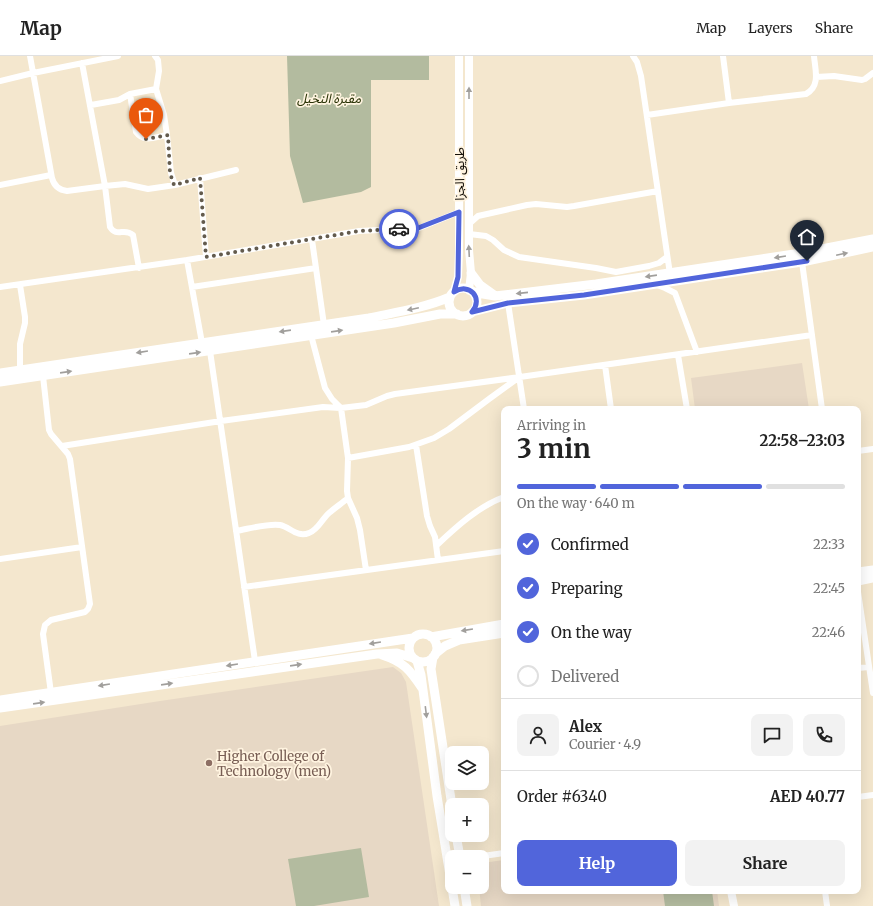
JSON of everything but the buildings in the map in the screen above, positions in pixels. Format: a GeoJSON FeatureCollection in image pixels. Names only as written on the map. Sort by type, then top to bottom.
{"type":"FeatureCollection","features":[{"type":"Feature","properties":{"kind":"main road"},"geometry":{"type":"LineString","coordinates":[[0,373],[369,318],[435,303],[461,288],[477,294],[495,296],[596,284],[801,253],[873,239]]}},
{"type":"Feature","properties":{"kind":"main road"},"geometry":{"type":"LineString","coordinates":[[452,294],[449,301],[450,308],[454,313],[463,316],[472,312],[508,303],[584,295],[802,262],[873,247]]}},
{"type":"Feature","properties":{"kind":"main road"},"geometry":{"type":"LineString","coordinates":[[471,273],[480,285],[495,296]]}},
{"type":"Feature","properties":{"kind":"main road"},"geometry":{"type":"LineString","coordinates":[[469,290],[475,296],[476,301],[472,312]]}},
{"type":"Feature","properties":{"kind":"main road"},"geometry":{"type":"LineString","coordinates":[[0,382],[394,323],[440,314],[457,314]]}},
{"type":"Feature","properties":{"kind":"main road"},"geometry":{"type":"LineString","coordinates":[[861,572],[873,570]]}},
{"type":"Feature","properties":{"kind":"main road"},"geometry":{"type":"LineString","coordinates":[[861,580],[873,578]]}},
{"type":"Feature","properties":{"kind":"main road"},"geometry":{"type":"LineString","coordinates":[[431,637],[501,624]]}},
{"type":"Feature","properties":{"kind":"main road"},"geometry":{"type":"LineString","coordinates":[[0,708],[377,654],[397,654],[425,662],[445,646],[459,640],[501,633]]}},
{"type":"Feature","properties":{"kind":"main road"},"geometry":{"type":"LineString","coordinates":[[451,798],[431,669],[436,644],[431,637],[422,634],[417,635],[410,641],[409,650],[410,654],[415,659],[421,675],[437,796],[455,906]]}},
{"type":"Feature","properties":{"kind":"main road"},"geometry":{"type":"LineString","coordinates":[[0,700],[413,638]]}},
{"type":"Feature","properties":{"kind":"main road"},"geometry":{"type":"LineString","coordinates":[[377,654],[392,659],[403,665],[412,673],[423,689]]}},
{"type":"Feature","properties":{"kind":"main road"},"geometry":{"type":"LineString","coordinates":[[465,894],[467,906]]}},
{"type":"Feature","properties":{"kind":"street"},"geometry":{"type":"LineString","coordinates":[[30,56],[51,175],[55,185],[62,190],[72,191],[125,184],[148,189],[174,185],[236,170]]}},
{"type":"Feature","properties":{"kind":"street"},"geometry":{"type":"LineString","coordinates":[[0,81],[118,56]]}},
{"type":"Feature","properties":{"kind":"street"},"geometry":{"type":"LineString","coordinates":[[155,56],[158,60],[159,71],[156,89],[168,135],[170,173],[174,185]]}},
{"type":"Feature","properties":{"kind":"street","name":"طريق الجزا"},"geometry":{"type":"LineString","coordinates":[[469,56],[469,250],[471,273],[469,290]]}},
{"type":"Feature","properties":{"kind":"street"},"geometry":{"type":"LineString","coordinates":[[633,56],[639,68],[647,115],[670,274]]}},
{"type":"Feature","properties":{"kind":"street"},"geometry":{"type":"LineString","coordinates":[[723,56],[729,103]]}},
{"type":"Feature","properties":{"kind":"street"},"geometry":{"type":"LineString","coordinates":[[647,115],[806,94],[813,89],[815,85],[816,77],[814,56]]}},
{"type":"Feature","properties":{"kind":"street"},"geometry":{"type":"LineString","coordinates":[[459,58],[461,110],[463,115],[469,110]]}},
{"type":"Feature","properties":{"kind":"street","name":"طريق الجزا"},"geometry":{"type":"LineString","coordinates":[[452,294],[458,277],[459,58]]}},
{"type":"Feature","properties":{"kind":"street"},"geometry":{"type":"LineString","coordinates":[[82,63],[105,186],[110,227],[115,232],[127,231],[133,235],[139,268]]}},
{"type":"Feature","properties":{"kind":"street"},"geometry":{"type":"LineString","coordinates":[[816,77],[834,76],[862,80],[873,73]]}},
{"type":"Feature","properties":{"kind":"street"},"geometry":{"type":"LineString","coordinates":[[91,105],[119,100],[130,94],[156,89]]}},
{"type":"Feature","properties":{"kind":"street"},"geometry":{"type":"LineString","coordinates":[[130,94],[136,132],[140,137],[146,139],[168,135]]}},
{"type":"Feature","properties":{"kind":"street"},"geometry":{"type":"LineString","coordinates":[[0,185],[51,175]]}},
{"type":"Feature","properties":{"kind":"street"},"geometry":{"type":"LineString","coordinates":[[200,178],[206,257]]}},
{"type":"Feature","properties":{"kind":"street"},"geometry":{"type":"LineString","coordinates":[[469,224],[478,216],[527,205],[536,204],[567,207],[658,191]]}},
{"type":"Feature","properties":{"kind":"street"},"geometry":{"type":"LineString","coordinates":[[469,209],[478,216]]}},
{"type":"Feature","properties":{"kind":"street"},"geometry":{"type":"LineString","coordinates":[[0,287],[139,268],[359,231],[418,228],[459,212]]}},
{"type":"Feature","properties":{"kind":"street"},"geometry":{"type":"LineString","coordinates":[[469,234],[486,236],[504,250],[518,257],[616,272],[649,266],[667,257]]}},
{"type":"Feature","properties":{"kind":"street"},"geometry":{"type":"LineString","coordinates":[[312,240],[324,325]]}},
{"type":"Feature","properties":{"kind":"street"},"geometry":{"type":"LineString","coordinates":[[187,260],[202,343]]}},
{"type":"Feature","properties":{"kind":"street"},"geometry":{"type":"LineString","coordinates":[[802,262],[822,406]]}},
{"type":"Feature","properties":{"kind":"street"},"geometry":{"type":"LineString","coordinates":[[192,287],[316,268]]}},
{"type":"Feature","properties":{"kind":"street"},"geometry":{"type":"LineString","coordinates":[[674,293],[681,280]]}},
{"type":"Feature","properties":{"kind":"street"},"geometry":{"type":"LineString","coordinates":[[655,284],[674,293],[697,352]]}},
{"type":"Feature","properties":{"kind":"street"},"geometry":{"type":"LineString","coordinates":[[20,285],[25,317],[20,344],[20,370]]}},
{"type":"Feature","properties":{"kind":"street"},"geometry":{"type":"LineString","coordinates":[[508,303],[524,406]]}},
{"type":"Feature","properties":{"kind":"street"},"geometry":{"type":"LineString","coordinates":[[311,335],[325,388],[332,399],[341,408],[348,458],[348,498],[357,518],[366,570]]}},
{"type":"Feature","properties":{"kind":"street"},"geometry":{"type":"LineString","coordinates":[[62,446],[221,421],[323,407],[341,408],[366,405],[395,394],[812,335]]}},
{"type":"Feature","properties":{"kind":"street"},"geometry":{"type":"LineString","coordinates":[[210,351],[256,661]]}},
{"type":"Feature","properties":{"kind":"street"},"geometry":{"type":"LineString","coordinates":[[678,355],[686,406]]}},
{"type":"Feature","properties":{"kind":"street"},"geometry":{"type":"LineString","coordinates":[[606,365],[611,406]]}},
{"type":"Feature","properties":{"kind":"street"},"geometry":{"type":"LineString","coordinates":[[43,376],[49,430],[68,454],[70,459],[90,604],[88,609],[82,613],[51,620],[45,625],[43,634],[51,693]]}},
{"type":"Feature","properties":{"kind":"street"},"geometry":{"type":"LineString","coordinates":[[348,458],[401,449],[434,438],[449,429],[520,377]]}},
{"type":"Feature","properties":{"kind":"street"},"geometry":{"type":"LineString","coordinates":[[416,445],[427,516],[435,537],[438,560]]}},
{"type":"Feature","properties":{"kind":"street"},"geometry":{"type":"LineString","coordinates":[[861,451],[873,449]]}},
{"type":"Feature","properties":{"kind":"street"},"geometry":{"type":"LineString","coordinates":[[236,531],[277,525],[298,534],[308,534],[315,530],[328,514],[348,498]]}},
{"type":"Feature","properties":{"kind":"street"},"geometry":{"type":"LineString","coordinates":[[437,545],[464,521],[488,504],[501,498]]}},
{"type":"Feature","properties":{"kind":"street"},"geometry":{"type":"LineString","coordinates":[[0,560],[82,547]]}},
{"type":"Feature","properties":{"kind":"street"},"geometry":{"type":"LineString","coordinates":[[244,587],[501,551]]}},
{"type":"Feature","properties":{"kind":"street"},"geometry":{"type":"LineString","coordinates":[[861,612],[873,693]]}},
{"type":"Feature","properties":{"kind":"street"},"geometry":{"type":"LineString","coordinates":[[861,668],[869,667]]}},
{"type":"Feature","properties":{"kind":"street"},"geometry":{"type":"LineString","coordinates":[[861,796],[873,794]]}},
{"type":"Feature","properties":{"kind":"street"},"geometry":{"type":"LineString","coordinates":[[489,855],[501,853]]}},
{"type":"Feature","properties":{"kind":"street"},"geometry":{"type":"LineString","coordinates":[[732,894],[734,906]]}},
{"type":"Feature","properties":{"kind":"street"},"geometry":{"type":"LineString","coordinates":[[825,894],[827,906]]}},
{"type":"Feature","properties":{"kind":"shaded area"},"geometry":{"type":"Polygon","coordinates":[[[802,363],[809,406],[695,406],[691,378],[802,363]]]}},
{"type":"Feature","properties":{"kind":"shaded area","name":"Higher College of Technology (men)"},"geometry":{"type":"Polygon","coordinates":[[[393,667],[401,673],[406,682],[439,906],[0,906],[0,726],[393,667]]]}},
{"type":"Feature","properties":{"kind":"shaded area"},"geometry":{"type":"Polygon","coordinates":[[[501,860],[501,894],[717,894],[719,906],[481,906],[480,894],[489,894],[489,862],[501,860]]]}},
{"type":"Feature","properties":{"kind":"green space","name":"مقبرة النخيل"},"geometry":{"type":"Polygon","coordinates":[[[287,56],[429,56],[429,80],[371,80],[371,187],[361,192],[303,203],[290,156],[287,56]]]}},
{"type":"Feature","properties":{"kind":"green space"},"geometry":{"type":"Polygon","coordinates":[[[361,848],[369,897],[314,906],[296,906],[288,859],[361,848]]]}},
{"type":"Feature","properties":{"kind":"green space"},"geometry":{"type":"Polygon","coordinates":[[[663,894],[712,894],[714,906],[665,906],[663,894]]]}},
{"type":"Feature","properties":{"kind":"way so far"},"geometry":{"type":"LineString","coordinates":[[146,139],[168,135],[170,173],[174,185],[200,178],[206,257],[359,231],[399,229]]}},
{"type":"Feature","properties":{"kind":"place","name":"Higher College of Technology (men)"},"geometry":{"type":"Point","coordinates":[209,763]}},
{"type":"Feature","properties":{"kind":"route"},"geometry":{"type":"LineString","coordinates":[[399,229],[418,228],[459,212],[458,277],[454,292],[461,288],[465,288],[473,293],[476,298],[476,304],[472,312],[508,303],[584,295],[807,261]]}}]}
